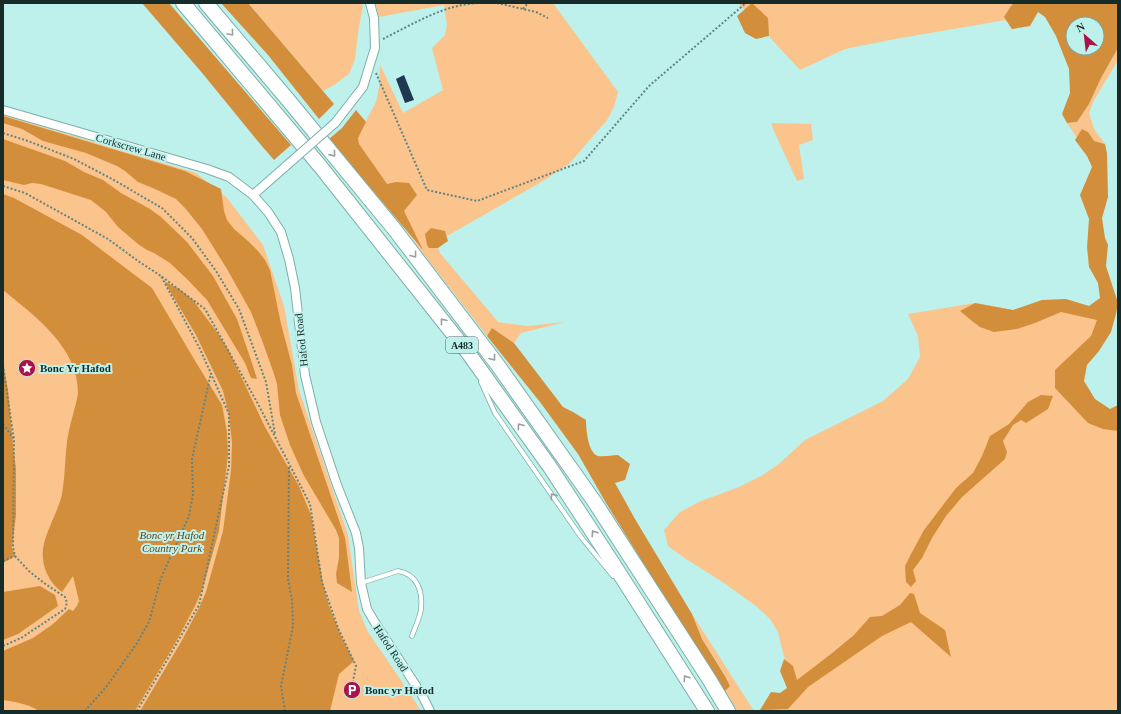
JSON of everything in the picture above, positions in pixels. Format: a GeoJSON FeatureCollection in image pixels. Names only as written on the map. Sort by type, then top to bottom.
{"type":"FeatureCollection","features":[{"type":"Feature","properties":{"kind":"highway","name":"A483"},"geometry":{"type":"LineString","coordinates":[[183,3],[320,166],[469,354],[550,467],[707,711]]}},
{"type":"Feature","properties":{"kind":"highway","name":"A483"},"geometry":{"type":"LineString","coordinates":[[206,3],[395,230],[497,364],[594,501],[728,711]]}},
{"type":"Feature","properties":{"kind":"street"},"geometry":{"type":"LineString","coordinates":[[253,195],[335,122],[363,87],[375,48],[374,18],[370,3]]}},
{"type":"Feature","properties":{"kind":"street","name":"Corkscrew Lane"},"geometry":{"type":"LineString","coordinates":[[3,110],[207,169],[229,177],[253,195]]}},
{"type":"Feature","properties":{"kind":"street","name":"Hafod Road"},"geometry":{"type":"LineString","coordinates":[[253,195],[268,212],[281,232],[289,259],[296,288],[305,375],[316,422],[337,485],[356,533],[359,548],[361,584],[367,609],[422,695],[430,711]]}},
{"type":"Feature","properties":{"kind":"lane"},"geometry":{"type":"LineString","coordinates":[[469,354],[478,374]]}},
{"type":"Feature","properties":{"kind":"lane"},"geometry":{"type":"LineString","coordinates":[[481,380],[495,413],[581,537],[616,579]]}},
{"type":"Feature","properties":{"kind":"lane"},"geometry":{"type":"LineString","coordinates":[[361,584],[398,571],[410,575],[417,583],[422,597],[422,610],[412,636]]}},
{"type":"Feature","properties":{"kind":"lane"},"geometry":{"type":"LineString","coordinates":[[621,585],[645,615]]}},
{"type":"Feature","properties":{"kind":"path"},"geometry":{"type":"LineString","coordinates":[[375,43],[435,13],[467,4],[479,3]]}},
{"type":"Feature","properties":{"kind":"path"},"geometry":{"type":"LineString","coordinates":[[497,3],[536,12],[548,18]]}},
{"type":"Feature","properties":{"kind":"path"},"geometry":{"type":"LineString","coordinates":[[523,9],[528,3]]}},
{"type":"Feature","properties":{"kind":"path"},"geometry":{"type":"LineString","coordinates":[[371,61],[427,190],[477,201],[584,161],[649,86],[746,3]]}},
{"type":"Feature","properties":{"kind":"path"},"geometry":{"type":"LineString","coordinates":[[3,133],[74,159],[112,179],[162,208],[192,238],[216,271],[239,309],[266,382],[276,438]]}},
{"type":"Feature","properties":{"kind":"path"},"geometry":{"type":"LineString","coordinates":[[3,186],[24,193],[108,239],[205,309],[258,404],[310,504],[322,582],[338,628],[356,666],[353,681]]}},
{"type":"Feature","properties":{"kind":"path"},"geometry":{"type":"LineString","coordinates":[[137,711],[199,605],[229,466],[229,414],[200,350],[161,276]]}},
{"type":"Feature","properties":{"kind":"path"},"geometry":{"type":"LineString","coordinates":[[3,365],[14,440],[13,547],[15,556],[29,571],[65,598],[67,603],[65,609],[21,638],[3,646]]}},
{"type":"Feature","properties":{"kind":"path"},"geometry":{"type":"LineString","coordinates":[[85,711],[107,686],[137,643],[149,622],[161,578],[188,516],[193,494],[192,459],[211,373]]}},
{"type":"Feature","properties":{"kind":"path"},"geometry":{"type":"LineString","coordinates":[[3,424],[14,440]]}},
{"type":"Feature","properties":{"kind":"path"},"geometry":{"type":"LineString","coordinates":[[285,711],[281,686],[293,626],[292,600],[288,580],[289,464]]}},
{"type":"Feature","properties":{"kind":"path"},"geometry":{"type":"LineString","coordinates":[[3,561],[15,556]]}},
{"type":"Feature","properties":{"kind":"green space"},"geometry":{"type":"Polygon","coordinates":[[[142,3],[169,3],[291,145],[274,160],[142,3]]]}},
{"type":"Feature","properties":{"kind":"green space"},"geometry":{"type":"Polygon","coordinates":[[[221,3],[248,3],[334,104],[319,119],[268,55],[221,3]]]}},
{"type":"Feature","properties":{"kind":"green space"},"geometry":{"type":"Polygon","coordinates":[[[248,3],[362,3],[363,7],[355,59],[349,74],[323,91],[248,3]]]}},
{"type":"Feature","properties":{"kind":"green space"},"geometry":{"type":"Polygon","coordinates":[[[375,3],[553,3],[618,92],[614,107],[607,120],[569,164],[543,181],[447,236],[445,231],[429,248],[438,248],[440,253],[498,322],[527,326],[565,322],[521,333],[514,343],[493,329],[487,336],[405,230],[421,249],[343,140],[361,116],[366,121],[376,102],[379,87],[380,65],[403,113],[443,90],[432,48],[445,35],[447,25],[444,5],[379,17],[375,3]]]}},
{"type":"Feature","properties":{"kind":"green space"},"geometry":{"type":"Polygon","coordinates":[[[738,3],[1047,3],[1038,12],[1030,26],[1012,29],[1006,20],[895,39],[845,49],[800,70],[738,3]]]}},
{"type":"Feature","properties":{"kind":"green space"},"geometry":{"type":"Polygon","coordinates":[[[752,3],[768,18],[769,36],[756,39],[745,33],[737,16],[752,3]]]}},
{"type":"Feature","properties":{"kind":"green space"},"geometry":{"type":"Polygon","coordinates":[[[1014,3],[1118,3],[1118,48],[1101,78],[1089,104],[1077,122],[1067,123],[1062,114],[1070,93],[1069,69],[1056,36],[1045,17],[1038,12],[1030,26],[1012,29],[1004,17],[1014,3]]]}},
{"type":"Feature","properties":{"kind":"green space"},"geometry":{"type":"Polygon","coordinates":[[[1118,48],[1118,60],[1093,102],[1089,113],[1094,129],[1105,144],[1093,141],[1088,132],[1082,129],[1077,138],[1067,123],[1077,122],[1089,104],[1101,78],[1118,48]]]}},
{"type":"Feature","properties":{"kind":"green space"},"geometry":{"type":"Polygon","coordinates":[[[356,110],[366,122],[358,138],[359,144],[387,184],[396,182],[409,183],[417,195],[404,211],[423,250],[329,139],[342,128],[356,110]]]}},
{"type":"Feature","properties":{"kind":"green space","name":"Bonc yr Hafod Country Park"},"geometry":{"type":"Polygon","coordinates":[[[3,115],[196,173],[227,198],[263,245],[284,306],[299,390],[348,535],[359,611],[368,632],[421,711],[3,711],[3,115]]]}},
{"type":"Feature","properties":{"kind":"green space"},"geometry":{"type":"Polygon","coordinates":[[[3,116],[185,171],[221,189],[224,211],[227,220],[234,229],[258,251],[270,270],[281,324],[292,365],[296,393],[345,538],[352,592],[337,583],[336,574],[339,558],[339,538],[336,530],[303,474],[290,445],[280,415],[277,384],[251,312],[202,229],[176,199],[138,182],[117,166],[86,153],[43,141],[22,129],[3,123],[3,116]]]}},
{"type":"Feature","properties":{"kind":"green space"},"geometry":{"type":"Polygon","coordinates":[[[771,123],[811,124],[813,140],[799,145],[804,179],[797,181],[771,123]]]}},
{"type":"Feature","properties":{"kind":"green space"},"geometry":{"type":"Polygon","coordinates":[[[1082,129],[1088,132],[1094,141],[1105,144],[1107,153],[1108,197],[1102,218],[1105,238],[1108,245],[1106,266],[1118,303],[1111,332],[1099,351],[1087,365],[1084,381],[1095,399],[1110,409],[1118,405],[1118,431],[1103,429],[1088,423],[1055,388],[1055,370],[1091,336],[1097,320],[1061,312],[1017,329],[994,332],[980,327],[960,311],[975,303],[1013,310],[1042,300],[1066,299],[1089,306],[1100,298],[1098,283],[1089,267],[1087,247],[1089,219],[1080,195],[1092,167],[1087,156],[1075,140],[1082,129]]]}},
{"type":"Feature","properties":{"kind":"green space"},"geometry":{"type":"Polygon","coordinates":[[[3,139],[65,161],[84,172],[103,180],[121,193],[150,209],[161,217],[187,242],[213,276],[237,319],[257,379],[251,378],[245,363],[207,300],[170,263],[138,244],[118,227],[106,212],[91,200],[41,184],[32,183],[24,185],[3,180],[3,139]]]}},
{"type":"Feature","properties":{"kind":"green space"},"geometry":{"type":"Polygon","coordinates":[[[3,194],[14,198],[82,235],[152,288],[222,405],[227,432],[228,455],[219,531],[206,577],[195,606],[177,640],[135,711],[39,711],[26,705],[3,700],[3,651],[33,638],[53,624],[69,609],[73,611],[79,601],[73,576],[62,592],[52,582],[45,569],[43,559],[44,543],[62,494],[66,448],[78,394],[76,377],[71,362],[53,334],[3,290],[3,194]]]}},
{"type":"Feature","properties":{"kind":"green space"},"geometry":{"type":"Polygon","coordinates":[[[431,228],[445,231],[448,241],[438,248],[429,248],[425,234],[431,228]]]}},
{"type":"Feature","properties":{"kind":"green space"},"geometry":{"type":"Polygon","coordinates":[[[164,281],[179,289],[193,300],[219,335],[229,351],[265,427],[299,486],[311,515],[323,584],[329,606],[342,638],[354,661],[339,674],[330,711],[140,711],[181,642],[206,592],[223,531],[231,471],[232,443],[229,415],[223,391],[196,335],[164,281]]]}},
{"type":"Feature","properties":{"kind":"green space"},"geometry":{"type":"Polygon","coordinates":[[[975,303],[1013,310],[1107,308],[1099,335],[1072,369],[1086,402],[1118,416],[1118,711],[758,711],[795,688],[783,653],[778,632],[770,619],[756,606],[668,546],[664,530],[680,512],[701,501],[739,487],[763,475],[780,463],[805,440],[883,401],[908,379],[920,357],[918,336],[908,314],[975,303]]]}},
{"type":"Feature","properties":{"kind":"green space"},"geometry":{"type":"Polygon","coordinates":[[[492,328],[514,343],[563,407],[586,420],[588,440],[595,454],[598,456],[618,455],[630,464],[625,480],[615,483],[692,614],[702,639],[725,676],[730,686],[725,691],[666,600],[606,503],[578,454],[540,402],[487,336],[492,328]]]}},
{"type":"Feature","properties":{"kind":"green space"},"geometry":{"type":"Polygon","coordinates":[[[3,363],[8,390],[16,469],[16,515],[12,548],[15,556],[3,563],[3,363]]]}},
{"type":"Feature","properties":{"kind":"green space"},"geometry":{"type":"Polygon","coordinates":[[[1041,395],[1053,396],[1048,409],[1026,423],[1021,420],[1013,425],[1003,441],[1007,452],[1005,459],[962,497],[946,516],[932,538],[922,558],[913,570],[916,581],[911,587],[906,582],[905,566],[924,530],[956,488],[973,473],[990,436],[1009,424],[1028,402],[1041,395]]]}},
{"type":"Feature","properties":{"kind":"green space"},"geometry":{"type":"Polygon","coordinates":[[[40,586],[55,595],[58,606],[18,634],[3,640],[3,592],[40,586]]]}},
{"type":"Feature","properties":{"kind":"green space"},"geometry":{"type":"Polygon","coordinates":[[[910,593],[914,594],[920,613],[945,630],[951,657],[911,622],[882,636],[808,687],[788,709],[760,710],[771,692],[780,693],[787,688],[780,671],[784,659],[793,666],[797,680],[854,635],[870,617],[882,616],[900,605],[910,593]]]}},
{"type":"Feature","properties":{"kind":"green space"},"geometry":{"type":"Polygon","coordinates":[[[692,614],[754,711],[736,711],[709,666],[726,691],[725,675],[702,639],[692,614]]]}},
{"type":"Feature","properties":{"kind":"building"},"geometry":{"type":"Polygon","coordinates":[[[404,75],[414,100],[405,103],[396,79],[404,75]]]}},
{"type":"Feature","properties":{"kind":"place","name":"Bonc Yr Hafod"},"geometry":{"type":"Point","coordinates":[27,368]}},
{"type":"Feature","properties":{"kind":"place","name":"Bonc yr Hafod"},"geometry":{"type":"Point","coordinates":[352,690]}}]}
